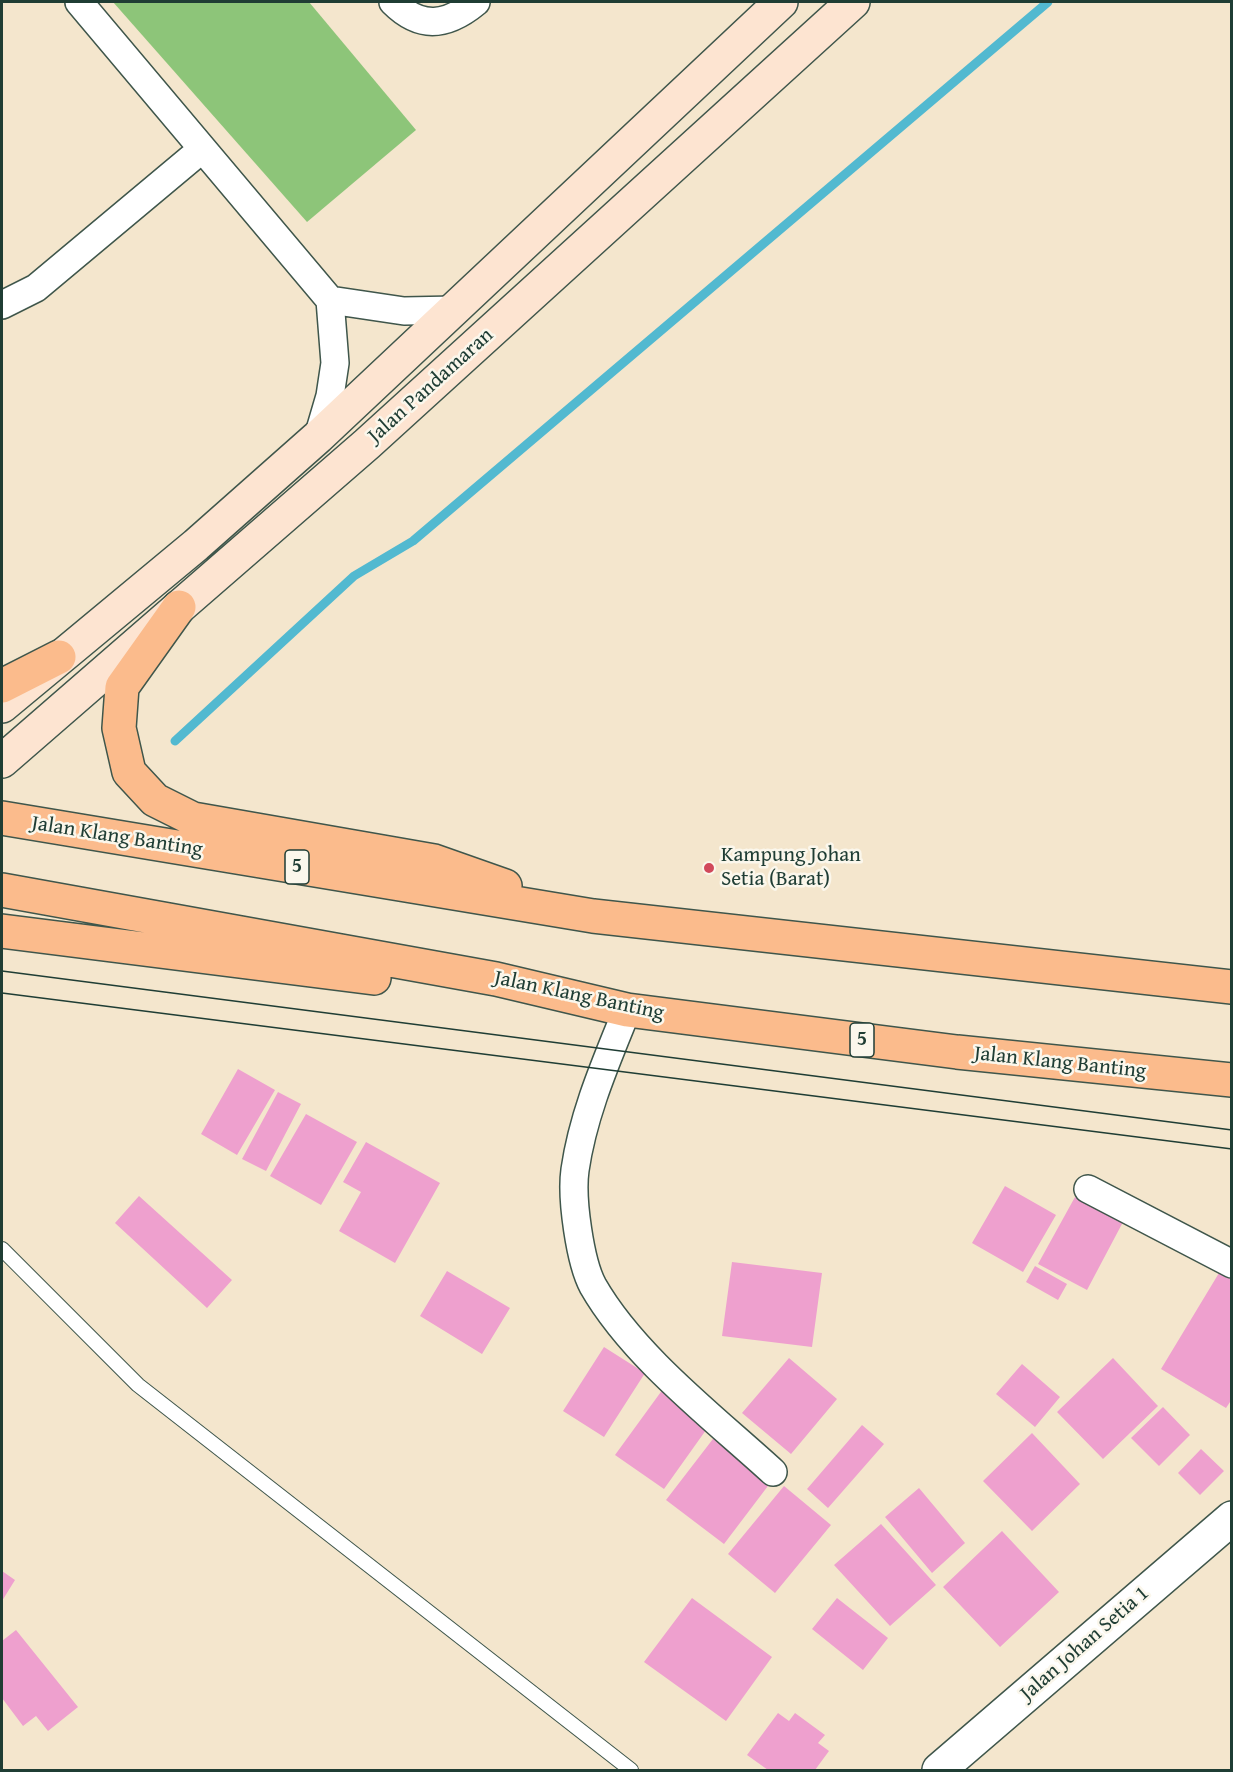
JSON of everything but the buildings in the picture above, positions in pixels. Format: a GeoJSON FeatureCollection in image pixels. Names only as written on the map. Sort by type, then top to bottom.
{"type":"FeatureCollection","features":[{"type":"Feature","properties":{"kind":"highway"},"geometry":{"type":"LineString","coordinates":[[179,607],[122,687],[119,728],[129,772],[155,800],[193,819],[434,861],[593,916]]}},
{"type":"Feature","properties":{"kind":"highway"},"geometry":{"type":"LineString","coordinates":[[2,686],[59,657]]}},
{"type":"Feature","properties":{"kind":"highway","name":"Jalan Klang Banting"},"geometry":{"type":"LineString","coordinates":[[2,818],[593,916],[1232,987]]}},
{"type":"Feature","properties":{"kind":"highway","name":"Jalan Klang Banting"},"geometry":{"type":"LineString","coordinates":[[2,890],[496,979],[627,1010],[957,1052],[1232,1080]]}},
{"type":"Feature","properties":{"kind":"highway"},"geometry":{"type":"LineString","coordinates":[[2,931],[402,982],[496,979]]}},
{"type":"Feature","properties":{"kind":"main road","name":"Jalan Pandamaran"},"geometry":{"type":"LineString","coordinates":[[2,706],[196,545],[318,437],[456,310],[781,2]]}},
{"type":"Feature","properties":{"kind":"main road","name":"Jalan Pandamaran"},"geometry":{"type":"LineString","coordinates":[[2,761],[376,436],[852,2]]}},
{"type":"Feature","properties":{"kind":"street"},"geometry":{"type":"LineString","coordinates":[[79,2],[201,150],[330,300],[335,363],[330,396],[318,437]]}},
{"type":"Feature","properties":{"kind":"street"},"geometry":{"type":"LineString","coordinates":[[393,2],[408,14],[424,22],[447,20],[477,2]]}},
{"type":"Feature","properties":{"kind":"street"},"geometry":{"type":"LineString","coordinates":[[2,304],[36,288],[201,150]]}},
{"type":"Feature","properties":{"kind":"street"},"geometry":{"type":"LineString","coordinates":[[330,300],[404,311],[456,310]]}},
{"type":"Feature","properties":{"kind":"street"},"geometry":{"type":"LineString","coordinates":[[627,1010],[590,1104],[575,1172],[577,1232],[592,1284],[612,1315],[674,1382],[773,1472]]}},
{"type":"Feature","properties":{"kind":"street"},"geometry":{"type":"LineString","coordinates":[[1088,1189],[1232,1264]]}},
{"type":"Feature","properties":{"kind":"street","name":"Jalan Johan Setia 1"},"geometry":{"type":"LineString","coordinates":[[939,1770],[1232,1518]]}},
{"type":"Feature","properties":{"kind":"lane"},"geometry":{"type":"LineString","coordinates":[[2,1249],[138,1385],[631,1770]]}},
{"type":"Feature","properties":{"kind":"green space"},"geometry":{"type":"Polygon","coordinates":[[[113,2],[309,2],[416,130],[307,222],[113,2]]]}},
{"type":"Feature","properties":{"kind":"waterway"},"geometry":{"type":"LineString","coordinates":[[175,741],[354,576],[413,541],[1048,2]]}},
{"type":"Feature","properties":{"kind":"tram line"},"geometry":{"type":"LineString","coordinates":[[2,971],[1232,1130]]}},
{"type":"Feature","properties":{"kind":"tram line"},"geometry":{"type":"LineString","coordinates":[[2,993],[1232,1149]]}},
{"type":"Feature","properties":{"kind":"place","name":"Kampung Johan Setia (Barat)"},"geometry":{"type":"Point","coordinates":[709,868]}}]}
